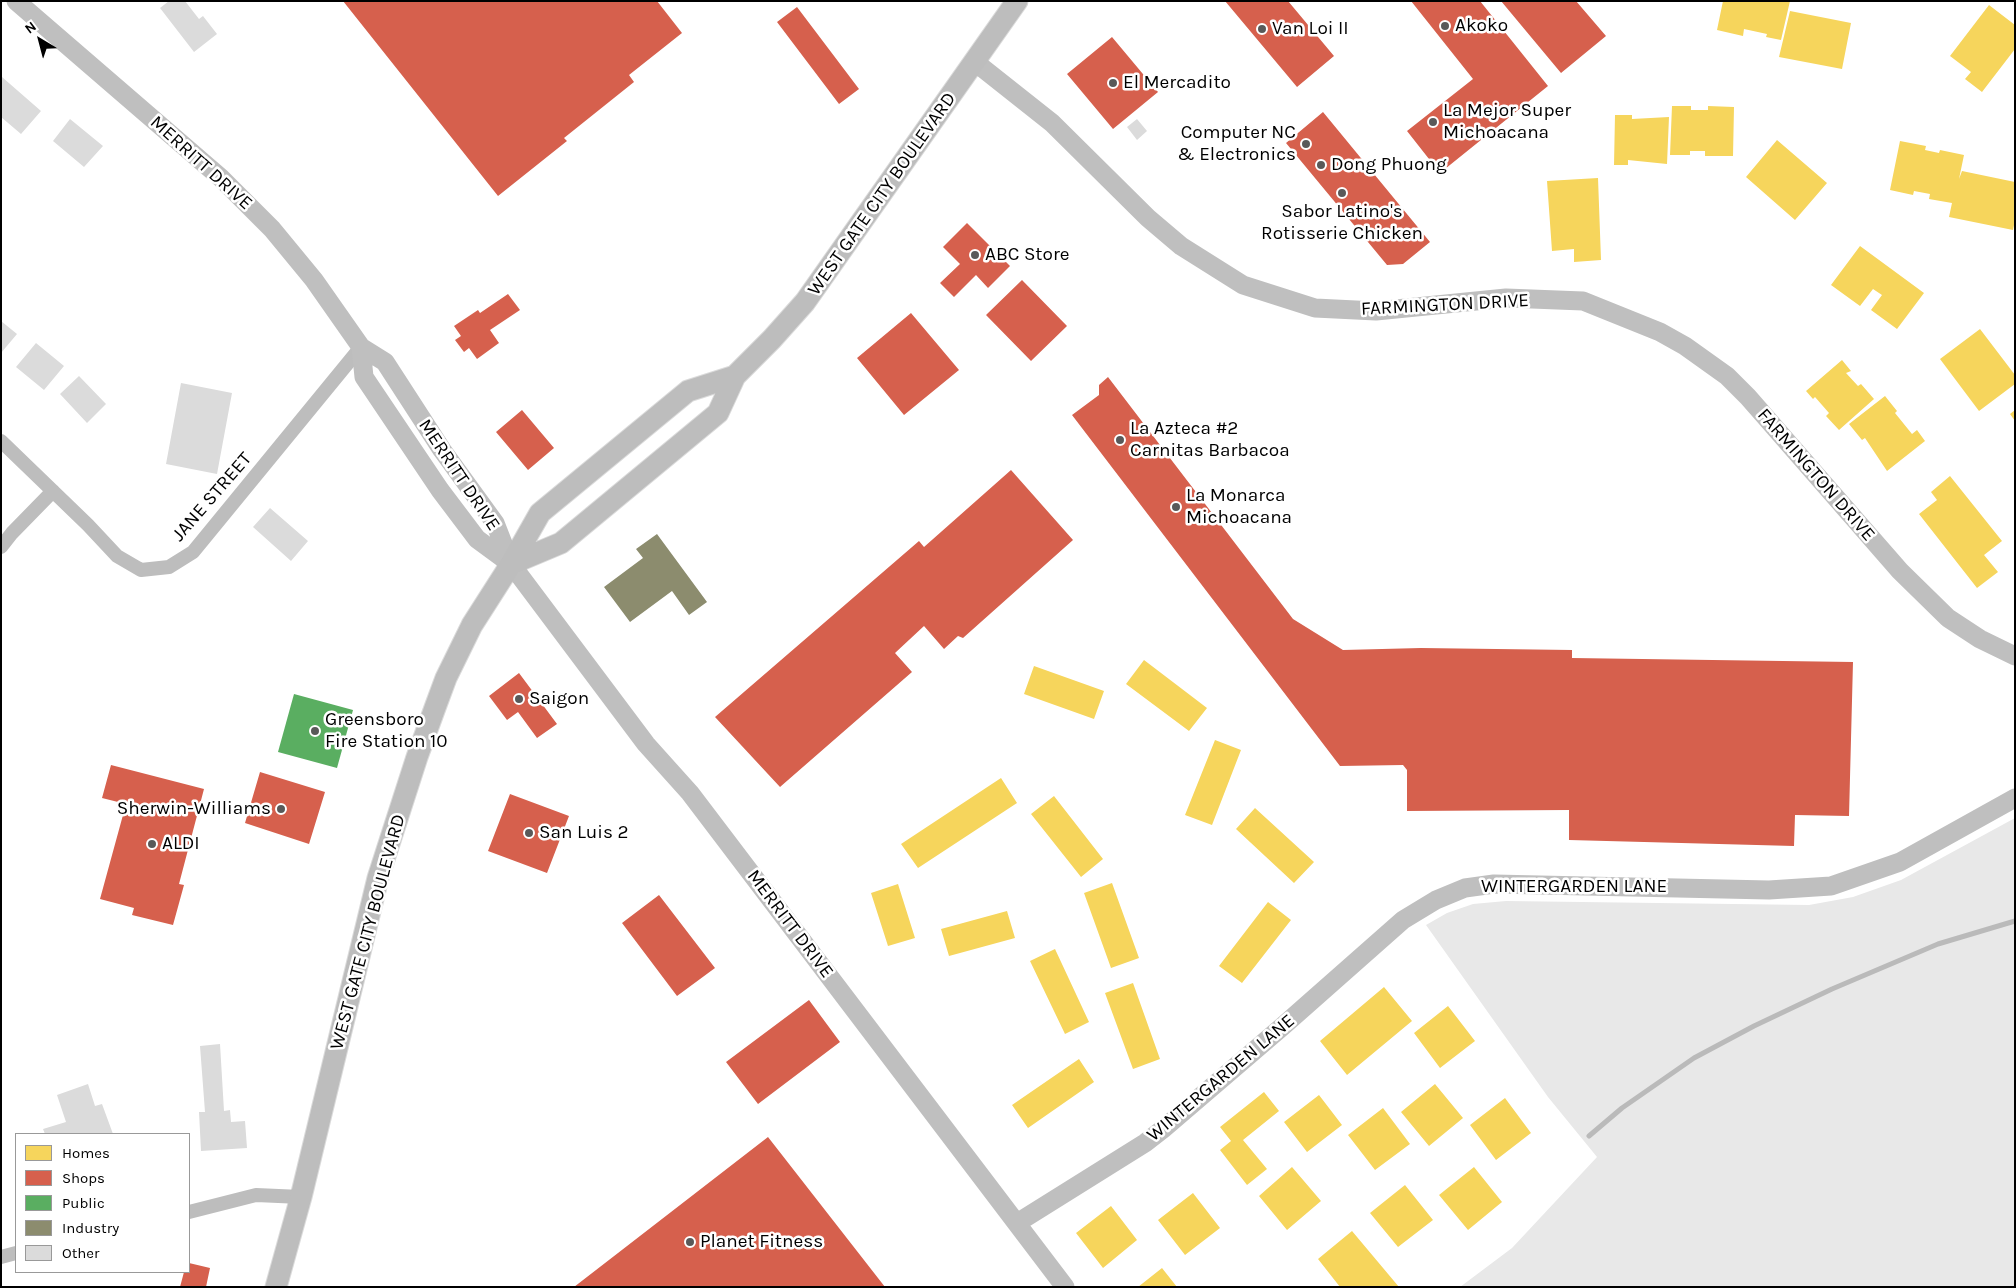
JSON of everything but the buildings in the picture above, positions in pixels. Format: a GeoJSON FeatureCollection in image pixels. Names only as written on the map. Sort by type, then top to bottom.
{"type":"FeatureCollection","features":[{"type":"Feature","properties":{"kind":"main road","name":"WEST GATE CITY BOULEVARD"},"geometry":{"type":"LineString","coordinates":[[511,564],[561,543],[718,413],[735,376],[805,302],[1017,1]]}},
{"type":"Feature","properties":{"kind":"main road","name":"WEST GATE CITY BOULEVARD"},"geometry":{"type":"LineString","coordinates":[[276,1287],[301,1197],[378,878],[417,757],[446,678],[472,625],[511,564],[540,513],[688,391],[735,376]]}},
{"type":"Feature","properties":{"kind":"street","name":"MERRITT DRIVE"},"geometry":{"type":"LineString","coordinates":[[16,1],[234,191],[272,229],[314,280],[361,347],[385,362],[442,450],[495,524],[511,564],[646,744],[690,793],[1065,1287]]}},
{"type":"Feature","properties":{"kind":"street","name":"FARMINGTON DRIVE"},"geometry":{"type":"LineString","coordinates":[[975,62],[1052,123],[1148,218],[1181,246],[1242,284],[1315,308],[1376,312],[1506,298],[1584,301],[1660,332],[1685,346],[1727,376],[1748,397],[1900,571],[1948,618],[1980,639],[2015,656]]}},
{"type":"Feature","properties":{"kind":"street","name":"JANE STREET"},"geometry":{"type":"LineString","coordinates":[[1,441],[53,490],[117,556],[141,570],[169,567],[193,552],[361,347]]}},
{"type":"Feature","properties":{"kind":"street"},"geometry":{"type":"LineString","coordinates":[[1,547],[53,490]]}},
{"type":"Feature","properties":{"kind":"street","name":"WINTERGARDEN LANE"},"geometry":{"type":"LineString","coordinates":[[1016,1223],[1145,1143],[1283,1026],[1403,920],[1436,900],[1465,888],[1494,884],[1769,890],[1831,886],[1900,862],[2015,798]]}},
{"type":"Feature","properties":{"kind":"street"},"geometry":{"type":"LineString","coordinates":[[190,1212],[256,1195],[301,1197]]}},
{"type":"Feature","properties":{"kind":"street"},"geometry":{"type":"LineString","coordinates":[[1,1257],[15,1254]]}},
{"type":"Feature","properties":{"kind":"shaded area"},"geometry":{"type":"Polygon","coordinates":[[[2015,818],[2015,1287],[1460,1287],[1512,1248],[1597,1157],[1548,1097],[1426,925],[1447,913],[1473,904],[1506,901],[1809,905],[1853,897],[1901,880],[2015,818]]]}},
{"type":"Feature","properties":{"kind":"waterway"},"geometry":{"type":"LineString","coordinates":[[1589,1136],[1622,1108],[1694,1058],[1754,1026],[1832,989],[1938,944],[2015,921]]}},
{"type":"Feature","properties":{"kind":"place","name":"Akoko"},"geometry":{"type":"Point","coordinates":[1445,26]}},
{"type":"Feature","properties":{"kind":"place","name":"Van Loi II"},"geometry":{"type":"Point","coordinates":[1262,29]}},
{"type":"Feature","properties":{"kind":"place","name":"El Mercadito"},"geometry":{"type":"Point","coordinates":[1113,83]}},
{"type":"Feature","properties":{"kind":"place","name":"La Mejor Super Michoacana"},"geometry":{"type":"Point","coordinates":[1433,122]}},
{"type":"Feature","properties":{"kind":"place","name":"Computer NC & Electronics"},"geometry":{"type":"Point","coordinates":[1306,144]}},
{"type":"Feature","properties":{"kind":"place","name":"Dong Phuong"},"geometry":{"type":"Point","coordinates":[1321,165]}},
{"type":"Feature","properties":{"kind":"place","name":"Sabor Latino's Rotisserie Chicken"},"geometry":{"type":"Point","coordinates":[1342,193]}},
{"type":"Feature","properties":{"kind":"place","name":"ABC Store"},"geometry":{"type":"Point","coordinates":[975,255]}},
{"type":"Feature","properties":{"kind":"place","name":"La Azteca #2 Carnitas Barbacoa"},"geometry":{"type":"Point","coordinates":[1120,440]}},
{"type":"Feature","properties":{"kind":"place","name":"La Monarca Michoacana"},"geometry":{"type":"Point","coordinates":[1176,507]}},
{"type":"Feature","properties":{"kind":"place","name":"Saigon"},"geometry":{"type":"Point","coordinates":[519,699]}},
{"type":"Feature","properties":{"kind":"place","name":"Greensboro Fire Station 10"},"geometry":{"type":"Point","coordinates":[315,731]}},
{"type":"Feature","properties":{"kind":"place","name":"Sherwin-Williams"},"geometry":{"type":"Point","coordinates":[281,809]}},
{"type":"Feature","properties":{"kind":"place","name":"San Luis 2"},"geometry":{"type":"Point","coordinates":[529,833]}},
{"type":"Feature","properties":{"kind":"place","name":"ALDI"},"geometry":{"type":"Point","coordinates":[152,844]}},
{"type":"Feature","properties":{"kind":"place","name":"Planet Fitness"},"geometry":{"type":"Point","coordinates":[690,1242]}}]}
